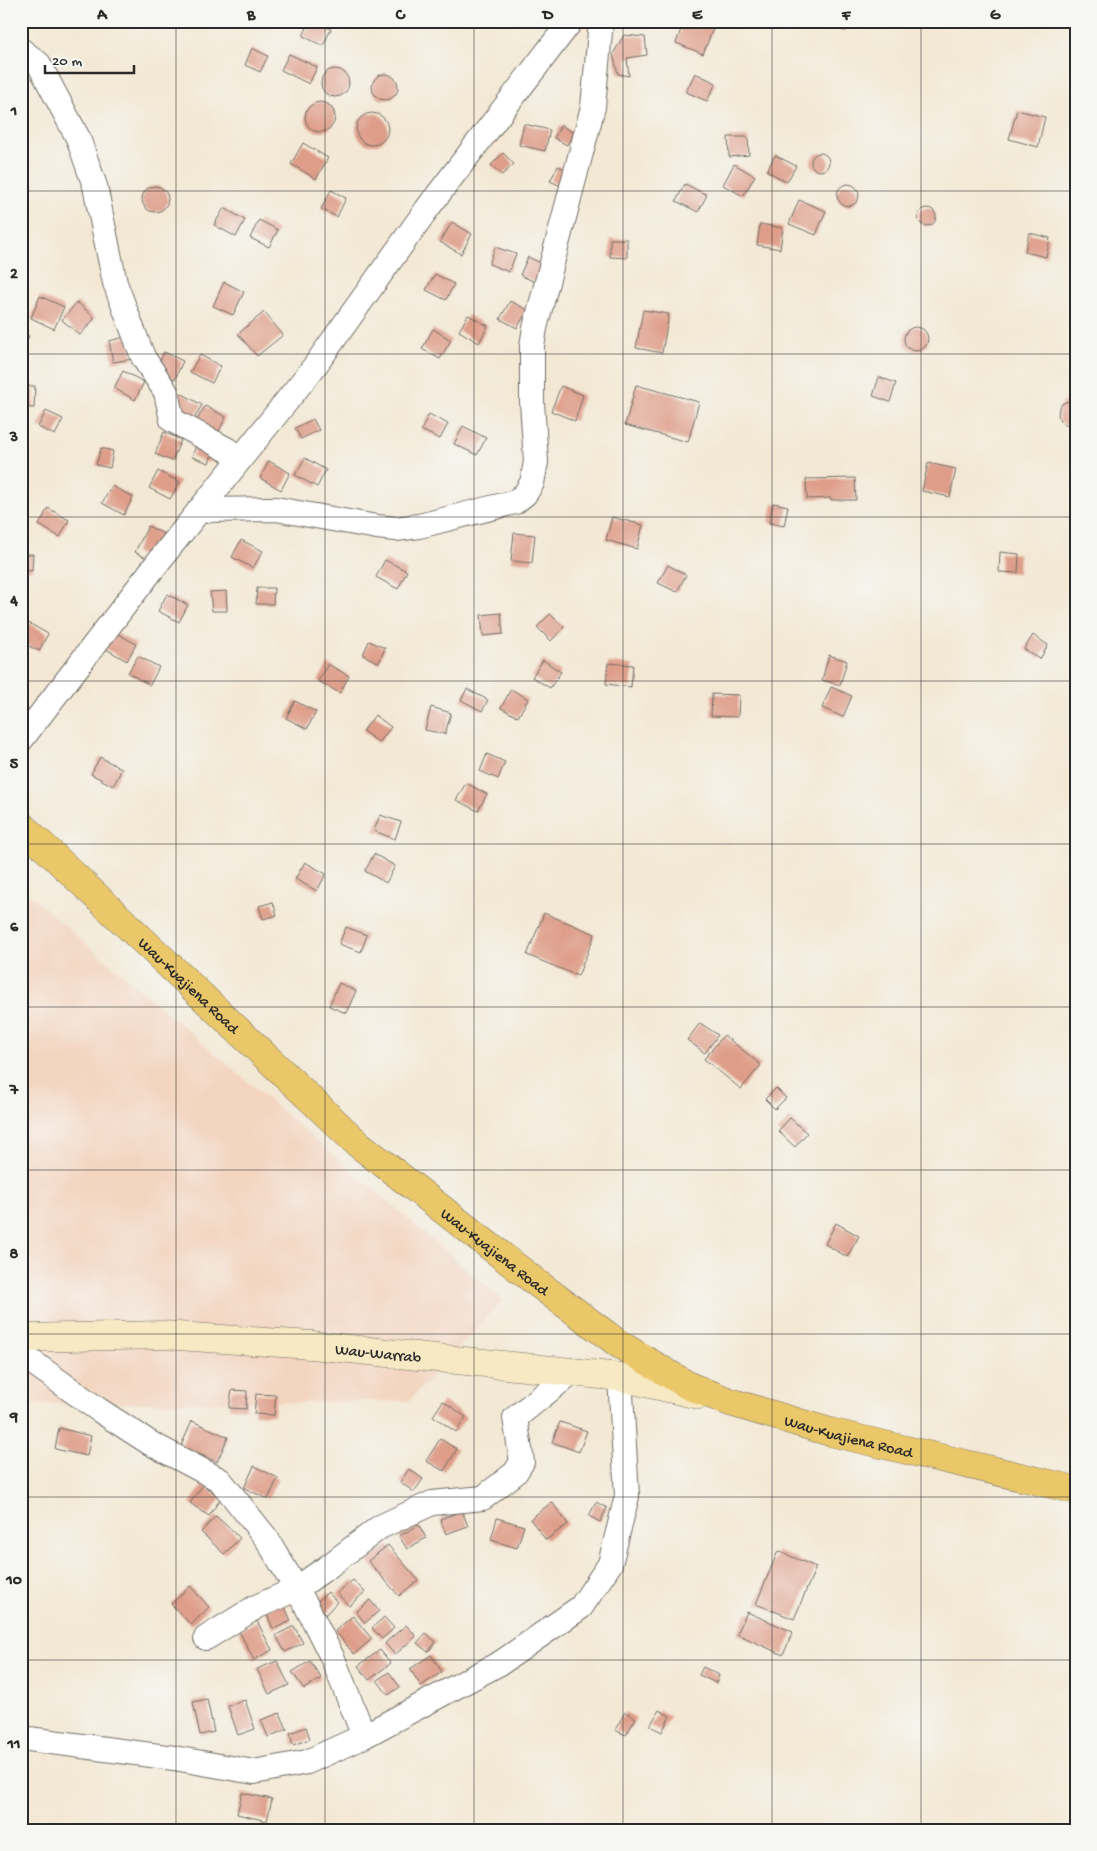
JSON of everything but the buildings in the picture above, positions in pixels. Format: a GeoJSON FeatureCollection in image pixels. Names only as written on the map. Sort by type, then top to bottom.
{"type":"FeatureCollection","features":[{"type":"Feature","properties":{"kind":"main road","name":"Wau-Kuajiena Road"},"geometry":{"type":"LineString","coordinates":[[21,825],[356,1143],[619,1344],[689,1386],[730,1402],[830,1432],[1076,1490]]}},
{"type":"Feature","properties":{"kind":"main road","name":"Wau-Warrab"},"geometry":{"type":"LineString","coordinates":[[21,1338],[163,1335],[311,1345],[620,1377],[730,1402]]}},
{"type":"Feature","properties":{"kind":"street"},"geometry":{"type":"LineString","coordinates":[[21,740],[198,510],[314,368],[427,209],[571,21]]}},
{"type":"Feature","properties":{"kind":"street"},"geometry":{"type":"LineString","coordinates":[[198,510],[276,509],[377,528],[396,529],[419,526],[500,507],[516,502],[525,494],[532,483],[536,462],[532,402],[533,337],[593,107],[601,21]]}},
{"type":"Feature","properties":{"kind":"street"},"geometry":{"type":"LineString","coordinates":[[21,50],[39,64],[78,138],[95,186],[115,283],[143,356],[166,392],[172,420],[241,457]]}},
{"type":"Feature","properties":{"kind":"street"},"geometry":{"type":"LineString","coordinates":[[21,1354],[98,1410],[150,1442],[220,1480],[267,1539],[296,1589],[333,1659],[364,1736]]}},
{"type":"Feature","properties":{"kind":"street"},"geometry":{"type":"LineString","coordinates":[[206,1638],[256,1607],[296,1589],[380,1526],[432,1503],[483,1498],[515,1473],[522,1462],[515,1418],[572,1372]]}},
{"type":"Feature","properties":{"kind":"street"},"geometry":{"type":"LineString","coordinates":[[21,1738],[174,1758],[254,1772],[307,1762],[364,1736],[502,1662],[581,1608],[610,1564],[627,1496],[620,1377]]}},
{"type":"Feature","properties":{"kind":"shaded area"},"geometry":{"type":"Polygon","coordinates":[[[21,888],[503,1300],[409,1401],[21,1404],[21,888]]]}}]}
